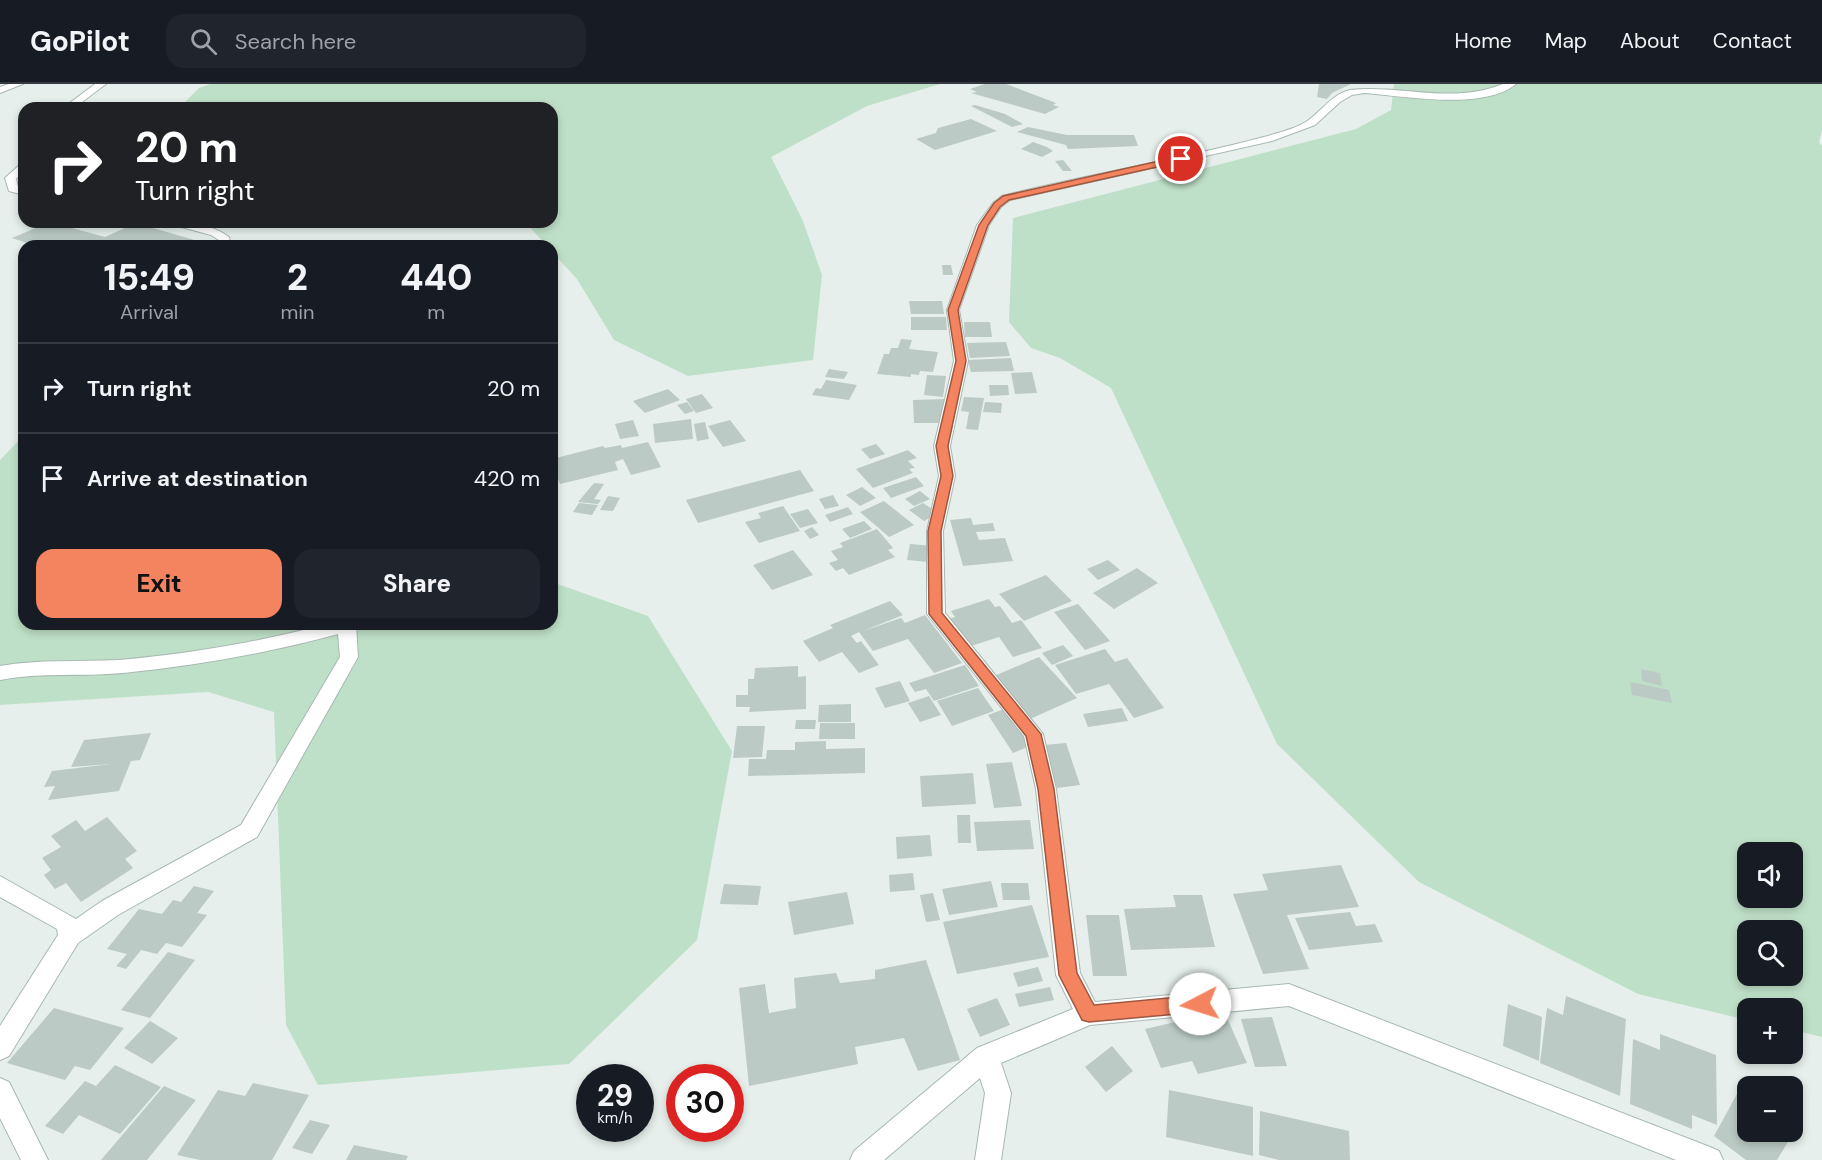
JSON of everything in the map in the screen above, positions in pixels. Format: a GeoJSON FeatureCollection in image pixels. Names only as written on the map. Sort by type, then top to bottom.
{"type":"FeatureCollection","features":[{"type":"Feature","properties":{"kind":"street"},"geometry":{"type":"LineString","coordinates":[[0,90],[18,84]]}},
{"type":"Feature","properties":{"kind":"street"},"geometry":{"type":"LineString","coordinates":[[76,102],[101,84]]}},
{"type":"Feature","properties":{"kind":"street"},"geometry":{"type":"LineString","coordinates":[[1089,1014],[1068,975],[1046,789],[1033,734],[936,614],[935,531],[947,476],[942,446],[961,361],[953,310],[983,225],[997,205],[1006,198],[1268,139],[1312,123],[1348,93],[1364,90],[1471,94],[1503,89],[1511,84]]}},
{"type":"Feature","properties":{"kind":"street"},"geometry":{"type":"LineString","coordinates":[[18,170],[10,178],[13,189],[18,190]]}},
{"type":"Feature","properties":{"kind":"street"},"geometry":{"type":"LineString","coordinates":[[197,228],[215,232],[225,240]]}},
{"type":"Feature","properties":{"kind":"street"},"geometry":{"type":"LineString","coordinates":[[0,673],[18,669],[122,666],[301,638],[327,630]]}},
{"type":"Feature","properties":{"kind":"street"},"geometry":{"type":"LineString","coordinates":[[0,1048],[70,936],[110,908],[249,831],[349,657],[347,630]]}},
{"type":"Feature","properties":{"kind":"street"},"geometry":{"type":"LineString","coordinates":[[0,886],[67,923],[70,936]]}},
{"type":"Feature","properties":{"kind":"street"},"geometry":{"type":"LineString","coordinates":[[863,1160],[986,1057],[1089,1014],[1289,995],[1710,1160]]}},
{"type":"Feature","properties":{"kind":"street"},"geometry":{"type":"LineString","coordinates":[[986,1057],[998,1093],[988,1160]]}},
{"type":"Feature","properties":{"kind":"street"},"geometry":{"type":"LineString","coordinates":[[0,1091],[33,1159]]}},
{"type":"Feature","properties":{"kind":"green space"},"geometry":{"type":"Polygon","coordinates":[[[210,84],[940,84],[867,106],[771,157],[803,221],[822,275],[813,360],[688,376],[614,340],[577,279],[558,258],[558,240],[542,240],[530,228],[558,228],[558,102],[185,102],[199,88],[210,84]]]}},
{"type":"Feature","properties":{"kind":"green space"},"geometry":{"type":"Polygon","coordinates":[[[1394,84],[1822,84],[1822,130],[1819,142],[1822,146],[1822,1037],[1803,1032],[1803,998],[1737,998],[1737,1018],[1638,994],[1419,882],[1277,744],[1111,388],[1060,358],[1031,348],[1009,322],[1013,218],[1356,129],[1391,110],[1394,84]]]}},
{"type":"Feature","properties":{"kind":"green space"},"geometry":{"type":"Polygon","coordinates":[[[18,441],[18,630],[558,630],[558,584],[648,616],[732,751],[697,940],[569,1064],[318,1085],[286,1025],[274,712],[208,692],[0,705],[0,460],[18,441]]]}},
{"type":"Feature","properties":{"kind":"building"},"geometry":{"type":"Polygon","coordinates":[[[985,84],[1006,84],[1056,103],[1053,105],[1059,107],[1045,114],[971,93],[977,92],[970,89],[985,84]]]}},
{"type":"Feature","properties":{"kind":"building"},"geometry":{"type":"Polygon","coordinates":[[[1319,84],[1351,84],[1332,93],[1327,99],[1317,97],[1319,84]]]}},
{"type":"Feature","properties":{"kind":"building"},"geometry":{"type":"Polygon","coordinates":[[[975,105],[1005,114],[1023,124],[1012,127],[971,106],[975,105]]]}},
{"type":"Feature","properties":{"kind":"building"},"geometry":{"type":"Polygon","coordinates":[[[971,119],[997,131],[935,150],[916,139],[936,133],[938,128],[971,119]]]}},
{"type":"Feature","properties":{"kind":"building"},"geometry":{"type":"Polygon","coordinates":[[[1028,127],[1067,135],[1134,135],[1138,146],[1068,149],[1066,145],[1017,132],[1028,127]]]}},
{"type":"Feature","properties":{"kind":"building"},"geometry":{"type":"Polygon","coordinates":[[[1033,142],[1053,151],[1042,157],[1021,149],[1033,142]]]}},
{"type":"Feature","properties":{"kind":"building"},"geometry":{"type":"Polygon","coordinates":[[[1063,160],[1072,171],[1063,171],[1055,161],[1063,160]]]}},
{"type":"Feature","properties":{"kind":"building"},"geometry":{"type":"Polygon","coordinates":[[[36,228],[72,228],[105,237],[125,228],[153,228],[195,240],[18,240],[12,238],[36,228]]]}},
{"type":"Feature","properties":{"kind":"building"},"geometry":{"type":"Polygon","coordinates":[[[942,265],[951,265],[953,275],[943,275],[942,265]]]}},
{"type":"Feature","properties":{"kind":"building"},"geometry":{"type":"Polygon","coordinates":[[[909,301],[942,301],[944,314],[911,314],[909,301]]]}},
{"type":"Feature","properties":{"kind":"building"},"geometry":{"type":"Polygon","coordinates":[[[911,317],[946,317],[947,330],[911,330],[911,317]]]}},
{"type":"Feature","properties":{"kind":"building"},"geometry":{"type":"Polygon","coordinates":[[[964,322],[990,322],[992,337],[965,337],[964,322]]]}},
{"type":"Feature","properties":{"kind":"building"},"geometry":{"type":"Polygon","coordinates":[[[901,339],[912,340],[909,349],[938,352],[933,372],[920,371],[919,375],[911,374],[911,377],[877,374],[884,354],[889,354],[891,348],[898,348],[901,339]]]}},
{"type":"Feature","properties":{"kind":"building"},"geometry":{"type":"Polygon","coordinates":[[[1006,342],[1010,356],[970,358],[967,343],[1006,342]]]}},
{"type":"Feature","properties":{"kind":"building"},"geometry":{"type":"Polygon","coordinates":[[[1011,358],[1014,371],[971,372],[968,360],[1011,358]]]}},
{"type":"Feature","properties":{"kind":"building"},"geometry":{"type":"Polygon","coordinates":[[[829,369],[848,372],[844,379],[825,377],[829,369]]]}},
{"type":"Feature","properties":{"kind":"building"},"geometry":{"type":"Polygon","coordinates":[[[1032,372],[1037,393],[1015,394],[1011,373],[1032,372]]]}},
{"type":"Feature","properties":{"kind":"building"},"geometry":{"type":"Polygon","coordinates":[[[927,375],[946,376],[943,397],[924,395],[927,375]]]}},
{"type":"Feature","properties":{"kind":"building"},"geometry":{"type":"Polygon","coordinates":[[[826,380],[857,385],[849,400],[812,395],[816,388],[821,389],[826,380]]]}},
{"type":"Feature","properties":{"kind":"building"},"geometry":{"type":"Polygon","coordinates":[[[989,385],[1008,385],[1009,395],[990,396],[989,385]]]}},
{"type":"Feature","properties":{"kind":"building"},"geometry":{"type":"Polygon","coordinates":[[[668,389],[680,400],[645,413],[633,401],[668,389]]]}},
{"type":"Feature","properties":{"kind":"building"},"geometry":{"type":"Polygon","coordinates":[[[702,394],[713,408],[696,413],[686,399],[702,394]]]}},
{"type":"Feature","properties":{"kind":"building"},"geometry":{"type":"Polygon","coordinates":[[[964,397],[984,398],[978,430],[966,429],[969,412],[961,411],[964,397]]]}},
{"type":"Feature","properties":{"kind":"building"},"geometry":{"type":"Polygon","coordinates":[[[945,399],[946,416],[940,416],[940,423],[914,423],[913,400],[945,399]]]}},
{"type":"Feature","properties":{"kind":"building"},"geometry":{"type":"Polygon","coordinates":[[[687,402],[694,411],[685,414],[677,405],[687,402]]]}},
{"type":"Feature","properties":{"kind":"building"},"geometry":{"type":"Polygon","coordinates":[[[985,402],[1002,403],[1001,413],[983,412],[985,402]]]}},
{"type":"Feature","properties":{"kind":"building"},"geometry":{"type":"Polygon","coordinates":[[[691,419],[693,439],[655,443],[653,424],[691,419]]]}},
{"type":"Feature","properties":{"kind":"building"},"geometry":{"type":"Polygon","coordinates":[[[633,420],[639,436],[620,439],[615,424],[633,420]]]}},
{"type":"Feature","properties":{"kind":"building"},"geometry":{"type":"Polygon","coordinates":[[[730,420],[746,441],[723,447],[708,426],[730,420]]]}},
{"type":"Feature","properties":{"kind":"building"},"geometry":{"type":"Polygon","coordinates":[[[705,422],[709,439],[697,441],[694,424],[705,422]]]}},
{"type":"Feature","properties":{"kind":"building"},"geometry":{"type":"Polygon","coordinates":[[[648,442],[661,467],[631,475],[623,459],[615,462],[618,470],[560,484],[558,457],[603,446],[605,448],[621,445],[622,448],[648,442]]]}},
{"type":"Feature","properties":{"kind":"building"},"geometry":{"type":"Polygon","coordinates":[[[876,444],[885,454],[870,459],[861,449],[876,444]]]}},
{"type":"Feature","properties":{"kind":"building"},"geometry":{"type":"Polygon","coordinates":[[[908,450],[917,458],[908,461],[915,468],[909,469],[913,473],[873,488],[856,469],[908,450]]]}},
{"type":"Feature","properties":{"kind":"building"},"geometry":{"type":"Polygon","coordinates":[[[800,470],[814,491],[698,523],[686,500],[800,470]]]}},
{"type":"Feature","properties":{"kind":"building"},"geometry":{"type":"Polygon","coordinates":[[[916,477],[924,486],[891,498],[883,488],[916,477]]]}},
{"type":"Feature","properties":{"kind":"building"},"geometry":{"type":"Polygon","coordinates":[[[594,483],[604,484],[594,499],[601,500],[598,504],[578,502],[594,483]]]}},
{"type":"Feature","properties":{"kind":"building"},"geometry":{"type":"Polygon","coordinates":[[[862,487],[876,498],[860,506],[846,495],[862,487]]]}},
{"type":"Feature","properties":{"kind":"building"},"geometry":{"type":"Polygon","coordinates":[[[920,491],[930,499],[914,506],[905,499],[920,491]]]}},
{"type":"Feature","properties":{"kind":"building"},"geometry":{"type":"Polygon","coordinates":[[[833,495],[839,506],[825,509],[819,499],[833,495]]]}},
{"type":"Feature","properties":{"kind":"building"},"geometry":{"type":"Polygon","coordinates":[[[608,496],[620,498],[613,511],[600,510],[608,496]]]}},
{"type":"Feature","properties":{"kind":"building"},"geometry":{"type":"Polygon","coordinates":[[[884,501],[914,525],[889,537],[860,512],[884,501]]]}},
{"type":"Feature","properties":{"kind":"building"},"geometry":{"type":"Polygon","coordinates":[[[579,503],[598,505],[592,515],[573,512],[579,503]]]}},
{"type":"Feature","properties":{"kind":"building"},"geometry":{"type":"Polygon","coordinates":[[[923,503],[938,513],[924,521],[909,510],[923,503]]]}},
{"type":"Feature","properties":{"kind":"building"},"geometry":{"type":"Polygon","coordinates":[[[783,506],[800,531],[759,543],[745,522],[761,518],[758,513],[783,506]]]}},
{"type":"Feature","properties":{"kind":"building"},"geometry":{"type":"Polygon","coordinates":[[[848,507],[853,514],[830,522],[825,515],[848,507]]]}},
{"type":"Feature","properties":{"kind":"building"},"geometry":{"type":"Polygon","coordinates":[[[808,509],[818,523],[800,528],[790,514],[808,509]]]}},
{"type":"Feature","properties":{"kind":"building"},"geometry":{"type":"Polygon","coordinates":[[[971,518],[973,525],[993,523],[995,531],[976,532],[979,540],[1005,538],[1013,561],[963,566],[950,520],[971,518]]]}},
{"type":"Feature","properties":{"kind":"building"},"geometry":{"type":"Polygon","coordinates":[[[864,521],[872,529],[850,538],[842,529],[864,521]]]}},
{"type":"Feature","properties":{"kind":"building"},"geometry":{"type":"Polygon","coordinates":[[[812,527],[819,535],[810,539],[804,531],[812,527]]]}},
{"type":"Feature","properties":{"kind":"building"},"geometry":{"type":"Polygon","coordinates":[[[877,529],[893,548],[888,550],[895,557],[849,575],[843,568],[836,571],[829,563],[838,560],[831,551],[843,547],[840,543],[877,529]]]}},
{"type":"Feature","properties":{"kind":"building"},"geometry":{"type":"Polygon","coordinates":[[[910,544],[933,546],[929,562],[907,560],[910,544]]]}},
{"type":"Feature","properties":{"kind":"building"},"geometry":{"type":"Polygon","coordinates":[[[793,550],[813,575],[772,590],[753,565],[793,550]]]}},
{"type":"Feature","properties":{"kind":"building"},"geometry":{"type":"Polygon","coordinates":[[[1108,560],[1120,570],[1098,580],[1087,569],[1108,560]]]}},
{"type":"Feature","properties":{"kind":"building"},"geometry":{"type":"Polygon","coordinates":[[[1137,568],[1158,583],[1114,609],[1093,593],[1137,568]]]}},
{"type":"Feature","properties":{"kind":"building"},"geometry":{"type":"Polygon","coordinates":[[[1046,575],[1072,601],[1024,621],[999,594],[1046,575]]]}},
{"type":"Feature","properties":{"kind":"building"},"geometry":{"type":"Polygon","coordinates":[[[989,599],[995,607],[1000,606],[1012,623],[1021,620],[1042,648],[1013,657],[999,637],[968,647],[949,619],[955,617],[951,611],[989,599]]]}},
{"type":"Feature","properties":{"kind":"building"},"geometry":{"type":"Polygon","coordinates":[[[890,601],[903,615],[863,631],[901,618],[905,623],[925,615],[962,663],[934,673],[908,639],[873,651],[859,632],[851,636],[857,643],[861,641],[879,665],[859,673],[842,652],[819,662],[803,641],[833,628],[830,625],[890,601]]]}},
{"type":"Feature","properties":{"kind":"building"},"geometry":{"type":"Polygon","coordinates":[[[1078,604],[1110,641],[1085,650],[1054,612],[1078,604]]]}},
{"type":"Feature","properties":{"kind":"building"},"geometry":{"type":"Polygon","coordinates":[[[1063,645],[1073,656],[1052,665],[1042,653],[1063,645]]]}},
{"type":"Feature","properties":{"kind":"building"},"geometry":{"type":"Polygon","coordinates":[[[1105,649],[1115,662],[1127,658],[1164,708],[1134,718],[1109,684],[1076,694],[1055,665],[1105,649]]]}},
{"type":"Feature","properties":{"kind":"building"},"geometry":{"type":"Polygon","coordinates":[[[1039,657],[1077,698],[1030,719],[994,676],[1039,657]]]}},
{"type":"Feature","properties":{"kind":"building"},"geometry":{"type":"Polygon","coordinates":[[[965,665],[979,686],[934,701],[926,689],[915,692],[909,683],[965,665]]]}},
{"type":"Feature","properties":{"kind":"building"},"geometry":{"type":"Polygon","coordinates":[[[798,666],[798,677],[806,676],[806,709],[749,712],[750,707],[736,707],[736,695],[748,695],[748,679],[754,679],[755,668],[798,666]]]}},
{"type":"Feature","properties":{"kind":"building"},"geometry":{"type":"Polygon","coordinates":[[[1641,669],[1660,673],[1662,686],[1642,681],[1641,669]]]}},
{"type":"Feature","properties":{"kind":"building"},"geometry":{"type":"Polygon","coordinates":[[[900,681],[910,701],[885,708],[875,688],[900,681]]]}},
{"type":"Feature","properties":{"kind":"building"},"geometry":{"type":"Polygon","coordinates":[[[1630,682],[1669,690],[1672,703],[1632,695],[1630,682]]]}},
{"type":"Feature","properties":{"kind":"building"},"geometry":{"type":"Polygon","coordinates":[[[978,688],[994,711],[952,726],[937,701],[978,688]]]}},
{"type":"Feature","properties":{"kind":"building"},"geometry":{"type":"Polygon","coordinates":[[[929,696],[941,715],[920,722],[908,703],[929,696]]]}},
{"type":"Feature","properties":{"kind":"building"},"geometry":{"type":"Polygon","coordinates":[[[851,704],[851,722],[818,722],[819,705],[851,704]]]}},
{"type":"Feature","properties":{"kind":"building"},"geometry":{"type":"Polygon","coordinates":[[[1122,708],[1128,721],[1088,727],[1083,714],[1122,708]]]}},
{"type":"Feature","properties":{"kind":"building"},"geometry":{"type":"Polygon","coordinates":[[[1004,709],[1030,746],[1013,753],[988,715],[1004,709]]]}},
{"type":"Feature","properties":{"kind":"building"},"geometry":{"type":"Polygon","coordinates":[[[796,720],[816,720],[815,729],[795,729],[796,720]]]}},
{"type":"Feature","properties":{"kind":"building"},"geometry":{"type":"Polygon","coordinates":[[[820,723],[855,723],[855,739],[819,739],[820,723]]]}},
{"type":"Feature","properties":{"kind":"building"},"geometry":{"type":"Polygon","coordinates":[[[737,726],[765,726],[762,757],[733,758],[737,726]]]}},
{"type":"Feature","properties":{"kind":"building"},"geometry":{"type":"Polygon","coordinates":[[[151,733],[140,760],[131,761],[119,791],[48,800],[55,786],[44,787],[52,771],[111,764],[71,767],[84,740],[151,733]]]}},
{"type":"Feature","properties":{"kind":"building"},"geometry":{"type":"Polygon","coordinates":[[[826,741],[826,749],[865,748],[865,773],[748,776],[749,759],[766,759],[767,750],[795,750],[795,742],[826,741]]]}},
{"type":"Feature","properties":{"kind":"building"},"geometry":{"type":"Polygon","coordinates":[[[1066,743],[1080,785],[1057,788],[1044,745],[1066,743]]]}},
{"type":"Feature","properties":{"kind":"building"},"geometry":{"type":"Polygon","coordinates":[[[1012,762],[1022,806],[994,808],[986,764],[1012,762]]]}},
{"type":"Feature","properties":{"kind":"building"},"geometry":{"type":"Polygon","coordinates":[[[973,773],[976,804],[922,807],[920,776],[973,773]]]}},
{"type":"Feature","properties":{"kind":"building"},"geometry":{"type":"Polygon","coordinates":[[[957,815],[970,815],[971,843],[958,843],[957,815]]]}},
{"type":"Feature","properties":{"kind":"building"},"geometry":{"type":"Polygon","coordinates":[[[107,817],[137,851],[125,859],[133,868],[81,902],[66,883],[55,889],[44,875],[51,870],[42,858],[61,847],[51,836],[76,820],[85,831],[107,817]]]}},
{"type":"Feature","properties":{"kind":"building"},"geometry":{"type":"Polygon","coordinates":[[[1030,820],[1034,849],[977,851],[974,822],[1030,820]]]}},
{"type":"Feature","properties":{"kind":"building"},"geometry":{"type":"Polygon","coordinates":[[[930,835],[932,856],[897,859],[896,837],[930,835]]]}},
{"type":"Feature","properties":{"kind":"building"},"geometry":{"type":"Polygon","coordinates":[[[1341,865],[1359,907],[1287,915],[1309,969],[1263,974],[1233,894],[1268,890],[1262,874],[1341,865]]]}},
{"type":"Feature","properties":{"kind":"building"},"geometry":{"type":"Polygon","coordinates":[[[913,873],[915,890],[890,892],[889,875],[913,873]]]}},
{"type":"Feature","properties":{"kind":"building"},"geometry":{"type":"Polygon","coordinates":[[[991,881],[998,907],[949,915],[942,889],[991,881]]]}},
{"type":"Feature","properties":{"kind":"building"},"geometry":{"type":"Polygon","coordinates":[[[1001,883],[1028,883],[1030,900],[1003,900],[1001,883]]]}},
{"type":"Feature","properties":{"kind":"building"},"geometry":{"type":"Polygon","coordinates":[[[724,884],[761,886],[758,905],[720,904],[724,884]]]}},
{"type":"Feature","properties":{"kind":"building"},"geometry":{"type":"Polygon","coordinates":[[[194,886],[214,891],[197,913],[207,915],[182,947],[166,943],[157,954],[141,950],[126,969],[116,966],[127,954],[107,949],[139,909],[162,914],[173,900],[181,902],[194,886]]]}},
{"type":"Feature","properties":{"kind":"building"},"geometry":{"type":"Polygon","coordinates":[[[847,892],[854,924],[794,935],[788,902],[847,892]]]}},
{"type":"Feature","properties":{"kind":"building"},"geometry":{"type":"Polygon","coordinates":[[[933,893],[940,920],[926,922],[920,895],[933,893]]]}},
{"type":"Feature","properties":{"kind":"building"},"geometry":{"type":"Polygon","coordinates":[[[1173,895],[1202,895],[1215,947],[1131,950],[1124,909],[1176,907],[1173,895]]]}},
{"type":"Feature","properties":{"kind":"building"},"geometry":{"type":"Polygon","coordinates":[[[1032,905],[1049,957],[957,974],[943,922],[1032,905]]]}},
{"type":"Feature","properties":{"kind":"building"},"geometry":{"type":"Polygon","coordinates":[[[1350,912],[1356,926],[1375,924],[1383,942],[1309,950],[1295,918],[1350,912]]]}},
{"type":"Feature","properties":{"kind":"building"},"geometry":{"type":"Polygon","coordinates":[[[1086,915],[1119,915],[1127,976],[1093,976],[1086,915]]]}},
{"type":"Feature","properties":{"kind":"building"},"geometry":{"type":"Polygon","coordinates":[[[168,952],[195,960],[150,1018],[121,1010],[168,952]]]}},
{"type":"Feature","properties":{"kind":"building"},"geometry":{"type":"Polygon","coordinates":[[[926,960],[960,1060],[918,1071],[904,1038],[855,1047],[858,1064],[749,1086],[739,988],[765,984],[769,1013],[796,1008],[794,978],[836,973],[840,983],[875,979],[875,970],[926,960]]]}},
{"type":"Feature","properties":{"kind":"building"},"geometry":{"type":"Polygon","coordinates":[[[1038,967],[1043,981],[1018,987],[1013,973],[1038,967]]]}},
{"type":"Feature","properties":{"kind":"building"},"geometry":{"type":"Polygon","coordinates":[[[1050,987],[1054,1000],[1019,1007],[1015,994],[1050,987]]]}},
{"type":"Feature","properties":{"kind":"building"},"geometry":{"type":"Polygon","coordinates":[[[1566,996],[1626,1019],[1620,1096],[1540,1063],[1547,1008],[1563,1015],[1566,996]]]}},
{"type":"Feature","properties":{"kind":"building"},"geometry":{"type":"Polygon","coordinates":[[[997,998],[1010,1025],[980,1037],[967,1009],[997,998]]]}},
{"type":"Feature","properties":{"kind":"building"},"geometry":{"type":"Polygon","coordinates":[[[1508,1004],[1542,1017],[1539,1061],[1503,1046],[1508,1004]]]}},
{"type":"Feature","properties":{"kind":"building"},"geometry":{"type":"Polygon","coordinates":[[[54,1008],[124,1028],[90,1070],[75,1066],[65,1080],[7,1063],[54,1008]]]}},
{"type":"Feature","properties":{"kind":"building"},"geometry":{"type":"Polygon","coordinates":[[[1224,1011],[1247,1063],[1198,1074],[1192,1061],[1161,1068],[1145,1029],[1224,1011]]]}},
{"type":"Feature","properties":{"kind":"building"},"geometry":{"type":"Polygon","coordinates":[[[1272,1017],[1287,1066],[1255,1067],[1241,1019],[1272,1017]]]}},
{"type":"Feature","properties":{"kind":"building"},"geometry":{"type":"Polygon","coordinates":[[[150,1021],[178,1038],[152,1064],[124,1048],[150,1021]]]}},
{"type":"Feature","properties":{"kind":"building"},"geometry":{"type":"Polygon","coordinates":[[[1660,1034],[1716,1055],[1717,1125],[1692,1115],[1692,1129],[1630,1104],[1633,1039],[1660,1050],[1660,1034]]]}},
{"type":"Feature","properties":{"kind":"building"},"geometry":{"type":"Polygon","coordinates":[[[1112,1046],[1133,1071],[1106,1092],[1085,1067],[1112,1046]]]}},
{"type":"Feature","properties":{"kind":"building"},"geometry":{"type":"Polygon","coordinates":[[[115,1065],[161,1087],[120,1134],[79,1115],[63,1134],[45,1126],[85,1081],[96,1086],[115,1065]]]}},
{"type":"Feature","properties":{"kind":"building"},"geometry":{"type":"Polygon","coordinates":[[[253,1083],[309,1095],[272,1160],[200,1160],[177,1155],[218,1090],[245,1096],[253,1083]]]}},
{"type":"Feature","properties":{"kind":"building"},"geometry":{"type":"Polygon","coordinates":[[[164,1086],[196,1100],[147,1160],[101,1160],[164,1086]]]}},
{"type":"Feature","properties":{"kind":"building"},"geometry":{"type":"Polygon","coordinates":[[[1169,1090],[1253,1107],[1253,1156],[1166,1137],[1169,1090]]]}},
{"type":"Feature","properties":{"kind":"building"},"geometry":{"type":"Polygon","coordinates":[[[1737,1094],[1737,1142],[1788,1142],[1777,1160],[1746,1160],[1714,1136],[1737,1094]]]}},
{"type":"Feature","properties":{"kind":"building"},"geometry":{"type":"Polygon","coordinates":[[[1260,1111],[1349,1131],[1350,1160],[1279,1160],[1259,1155],[1260,1111]]]}},
{"type":"Feature","properties":{"kind":"building"},"geometry":{"type":"Polygon","coordinates":[[[310,1120],[330,1125],[312,1154],[292,1148],[310,1120]]]}},
{"type":"Feature","properties":{"kind":"building"},"geometry":{"type":"Polygon","coordinates":[[[354,1145],[408,1156],[406,1160],[346,1160],[354,1145]]]}},
{"type":"Feature","properties":{"kind":"route"},"geometry":{"type":"LineString","coordinates":[[1181,159],[1024,192],[1006,198],[997,205],[983,225],[953,310],[961,361],[942,446],[947,476],[935,531],[936,614],[1033,734],[1046,789],[1068,975],[1089,1014],[1200,1004]]}}]}
